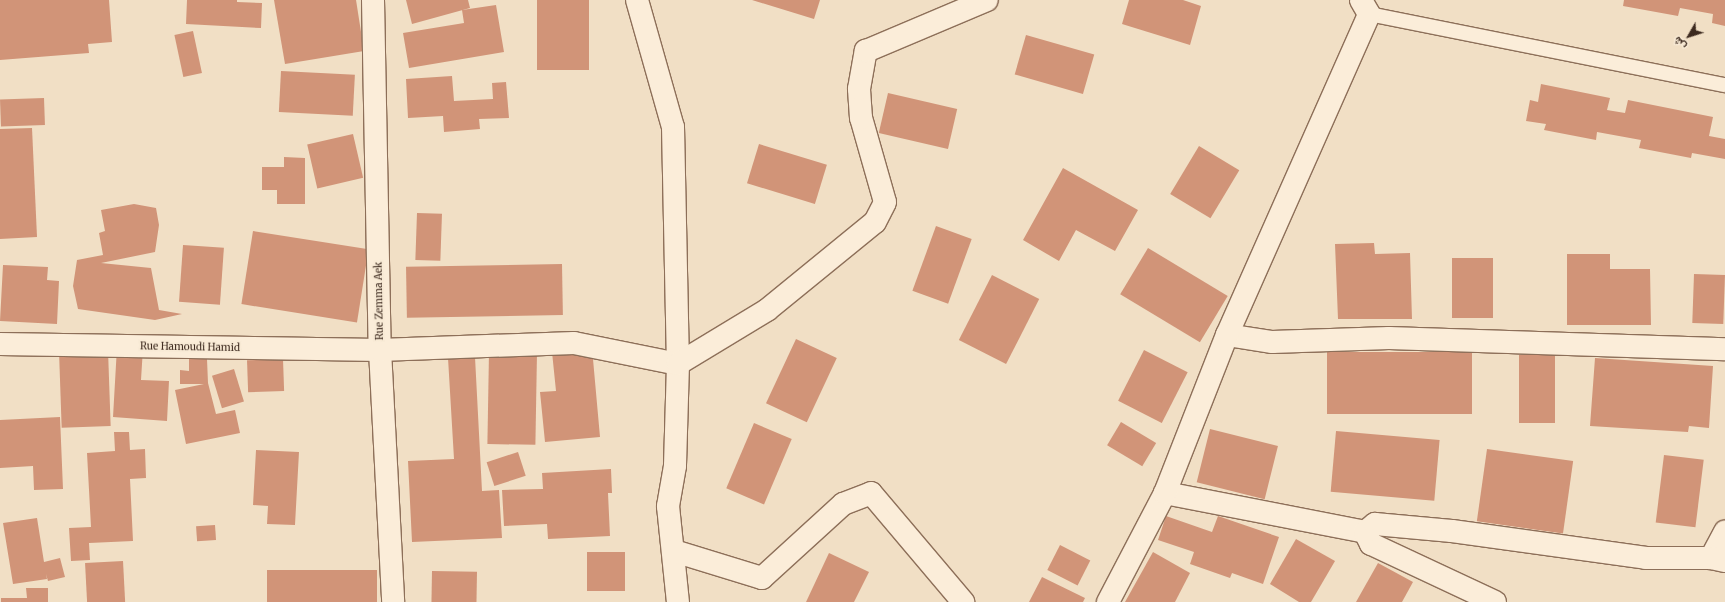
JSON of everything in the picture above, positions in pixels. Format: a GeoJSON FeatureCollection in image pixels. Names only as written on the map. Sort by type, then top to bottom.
{"type":"FeatureCollection","features":[{"type":"Feature","properties":{"kind":"street","name":"Rue Zemma Aek"},"geometry":{"type":"LineString","coordinates":[[373,0],[380,350],[393,602]]}},
{"type":"Feature","properties":{"kind":"street"},"geometry":{"type":"LineString","coordinates":[[637,0],[673,127],[678,364],[675,466],[668,506],[674,551],[678,602]]}},
{"type":"Feature","properties":{"kind":"street"},"geometry":{"type":"LineString","coordinates":[[678,364],[767,310],[875,222],[885,202],[861,118],[859,89],[866,51],[987,0]]}},
{"type":"Feature","properties":{"kind":"street"},"geometry":{"type":"LineString","coordinates":[[1108,602],[1165,493],[1227,335],[1365,7]]}},
{"type":"Feature","properties":{"kind":"street"},"geometry":{"type":"LineString","coordinates":[[1227,335],[1272,342],[1389,338],[1725,349]]}},
{"type":"Feature","properties":{"kind":"street","name":"Rue Hamoudi Hamid"},"geometry":{"type":"LineString","coordinates":[[0,344],[380,350],[574,343],[678,364]]}},
{"type":"Feature","properties":{"kind":"street"},"geometry":{"type":"LineString","coordinates":[[674,551],[762,578],[843,504],[871,493],[963,602]]}},
{"type":"Feature","properties":{"kind":"street"},"geometry":{"type":"LineString","coordinates":[[1165,493],[1365,532],[1375,524],[1452,531],[1646,558],[1718,560],[1725,532]]}},
{"type":"Feature","properties":{"kind":"street"},"geometry":{"type":"LineString","coordinates":[[1365,532],[1371,544],[1495,602]]}},
{"type":"Feature","properties":{"kind":"lane"},"geometry":{"type":"LineString","coordinates":[[1365,7],[1725,85]]}},
{"type":"Feature","properties":{"kind":"building"},"geometry":{"type":"Polygon","coordinates":[[[0,0],[109,0],[112,42],[88,44],[89,53],[0,60],[0,0]]]}},
{"type":"Feature","properties":{"kind":"building"},"geometry":{"type":"Polygon","coordinates":[[[187,0],[237,0],[237,2],[262,3],[261,28],[186,24],[187,0]]]}},
{"type":"Feature","properties":{"kind":"building"},"geometry":{"type":"Polygon","coordinates":[[[274,0],[356,0],[364,51],[285,64],[274,0]]]}},
{"type":"Feature","properties":{"kind":"building"},"geometry":{"type":"Polygon","coordinates":[[[406,0],[468,0],[470,8],[412,24],[406,0]]]}},
{"type":"Feature","properties":{"kind":"building"},"geometry":{"type":"Polygon","coordinates":[[[537,0],[589,0],[589,70],[537,70],[537,0]]]}},
{"type":"Feature","properties":{"kind":"building"},"geometry":{"type":"Polygon","coordinates":[[[752,0],[820,0],[814,19],[752,0]]]}},
{"type":"Feature","properties":{"kind":"building"},"geometry":{"type":"Polygon","coordinates":[[[1129,0],[1183,0],[1201,6],[1190,45],[1122,24],[1129,0]]]}},
{"type":"Feature","properties":{"kind":"building"},"geometry":{"type":"Polygon","coordinates":[[[1624,0],[1725,0],[1725,26],[1712,23],[1713,14],[1680,8],[1678,16],[1623,6],[1624,0]]]}},
{"type":"Feature","properties":{"kind":"building"},"geometry":{"type":"Polygon","coordinates":[[[496,5],[504,52],[409,68],[403,33],[464,23],[462,10],[496,5]]]}},
{"type":"Feature","properties":{"kind":"building"},"geometry":{"type":"Polygon","coordinates":[[[193,31],[202,73],[183,77],[174,35],[193,31]]]}},
{"type":"Feature","properties":{"kind":"building"},"geometry":{"type":"Polygon","coordinates":[[[1026,35],[1094,55],[1083,94],[1015,74],[1026,35]]]}},
{"type":"Feature","properties":{"kind":"building"},"geometry":{"type":"Polygon","coordinates":[[[281,71],[355,75],[353,116],[279,112],[281,71]]]}},
{"type":"Feature","properties":{"kind":"building"},"geometry":{"type":"Polygon","coordinates":[[[452,76],[454,101],[493,99],[492,83],[506,82],[509,118],[479,119],[480,129],[444,132],[443,116],[408,118],[406,79],[452,76]]]}},
{"type":"Feature","properties":{"kind":"building"},"geometry":{"type":"Polygon","coordinates":[[[1541,84],[1610,98],[1607,110],[1625,113],[1628,100],[1713,117],[1709,136],[1725,139],[1725,159],[1692,153],[1691,158],[1639,148],[1641,140],[1597,132],[1596,140],[1544,130],[1546,124],[1526,121],[1530,100],[1538,102],[1541,84]]]}},
{"type":"Feature","properties":{"kind":"building"},"geometry":{"type":"Polygon","coordinates":[[[888,93],[957,109],[948,149],[879,133],[888,93]]]}},
{"type":"Feature","properties":{"kind":"building"},"geometry":{"type":"Polygon","coordinates":[[[44,98],[45,125],[1,127],[0,100],[44,98]]]}},
{"type":"Feature","properties":{"kind":"building"},"geometry":{"type":"Polygon","coordinates":[[[32,128],[37,237],[0,239],[0,129],[32,128]]]}},
{"type":"Feature","properties":{"kind":"building"},"geometry":{"type":"Polygon","coordinates":[[[353,134],[363,178],[317,188],[307,145],[353,134]]]}},
{"type":"Feature","properties":{"kind":"building"},"geometry":{"type":"Polygon","coordinates":[[[759,144],[827,165],[815,204],[747,183],[759,144]]]}},
{"type":"Feature","properties":{"kind":"building"},"geometry":{"type":"Polygon","coordinates":[[[1199,146],[1239,170],[1210,218],[1170,194],[1199,146]]]}},
{"type":"Feature","properties":{"kind":"building"},"geometry":{"type":"Polygon","coordinates":[[[284,157],[305,158],[305,204],[277,204],[277,190],[262,190],[262,167],[284,167],[284,157]]]}},
{"type":"Feature","properties":{"kind":"building"},"geometry":{"type":"Polygon","coordinates":[[[1063,168],[1138,210],[1115,251],[1076,230],[1059,261],[1023,240],[1063,168]]]}},
{"type":"Feature","properties":{"kind":"building"},"geometry":{"type":"Polygon","coordinates":[[[134,204],[156,208],[159,225],[155,252],[101,263],[151,268],[159,310],[182,314],[155,320],[78,309],[73,286],[77,260],[103,255],[99,233],[105,231],[101,210],[134,204]]]}},
{"type":"Feature","properties":{"kind":"building"},"geometry":{"type":"Polygon","coordinates":[[[417,213],[442,214],[440,261],[415,260],[417,213]]]}},
{"type":"Feature","properties":{"kind":"building"},"geometry":{"type":"Polygon","coordinates":[[[936,226],[972,239],[948,304],[912,291],[936,226]]]}},
{"type":"Feature","properties":{"kind":"building"},"geometry":{"type":"Polygon","coordinates":[[[253,231],[369,249],[357,322],[241,304],[253,231]]]}},
{"type":"Feature","properties":{"kind":"building"},"geometry":{"type":"Polygon","coordinates":[[[1374,243],[1375,254],[1410,253],[1412,319],[1338,319],[1335,244],[1374,243]]]}},
{"type":"Feature","properties":{"kind":"building"},"geometry":{"type":"Polygon","coordinates":[[[183,245],[224,248],[220,305],[179,302],[183,245]]]}},
{"type":"Feature","properties":{"kind":"building"},"geometry":{"type":"Polygon","coordinates":[[[1148,248],[1228,296],[1200,342],[1120,294],[1148,248]]]}},
{"type":"Feature","properties":{"kind":"building"},"geometry":{"type":"Polygon","coordinates":[[[1567,254],[1610,254],[1610,269],[1650,269],[1651,325],[1567,325],[1567,254]]]}},
{"type":"Feature","properties":{"kind":"building"},"geometry":{"type":"Polygon","coordinates":[[[1452,258],[1493,258],[1493,318],[1452,318],[1452,258]]]}},
{"type":"Feature","properties":{"kind":"building"},"geometry":{"type":"Polygon","coordinates":[[[562,264],[563,315],[407,318],[406,267],[562,264]]]}},
{"type":"Feature","properties":{"kind":"building"},"geometry":{"type":"Polygon","coordinates":[[[3,265],[48,267],[47,280],[59,281],[57,324],[0,321],[3,265]]]}},
{"type":"Feature","properties":{"kind":"building"},"geometry":{"type":"Polygon","coordinates":[[[1694,274],[1725,275],[1723,324],[1692,323],[1694,274]]]}},
{"type":"Feature","properties":{"kind":"building"},"geometry":{"type":"Polygon","coordinates":[[[992,275],[1039,299],[1006,364],[959,340],[992,275]]]}},
{"type":"Feature","properties":{"kind":"building"},"geometry":{"type":"Polygon","coordinates":[[[796,339],[837,358],[807,422],[766,403],[796,339]]]}},
{"type":"Feature","properties":{"kind":"building"},"geometry":{"type":"Polygon","coordinates":[[[117,347],[143,348],[141,380],[169,381],[167,421],[113,417],[117,347]]]}},
{"type":"Feature","properties":{"kind":"building"},"geometry":{"type":"Polygon","coordinates":[[[592,348],[600,437],[545,442],[540,392],[556,391],[552,352],[592,348]]]}},
{"type":"Feature","properties":{"kind":"building"},"geometry":{"type":"Polygon","coordinates":[[[108,350],[111,426],[62,428],[59,352],[108,350]]]}},
{"type":"Feature","properties":{"kind":"building"},"geometry":{"type":"Polygon","coordinates":[[[1144,350],[1188,372],[1162,423],[1118,401],[1144,350]]]}},
{"type":"Feature","properties":{"kind":"building"},"geometry":{"type":"Polygon","coordinates":[[[489,352],[537,353],[535,445],[487,444],[489,352]]]}},
{"type":"Feature","properties":{"kind":"building"},"geometry":{"type":"Polygon","coordinates":[[[1327,352],[1472,352],[1472,414],[1327,414],[1327,352]]]}},
{"type":"Feature","properties":{"kind":"building"},"geometry":{"type":"Polygon","coordinates":[[[1519,355],[1555,355],[1555,423],[1519,423],[1519,355]]]}},
{"type":"Feature","properties":{"kind":"building"},"geometry":{"type":"Polygon","coordinates":[[[475,357],[482,491],[499,490],[502,538],[412,542],[408,461],[454,459],[448,358],[475,357]]]}},
{"type":"Feature","properties":{"kind":"building"},"geometry":{"type":"Polygon","coordinates":[[[1595,358],[1713,366],[1709,428],[1689,426],[1688,432],[1590,426],[1595,358]]]}},
{"type":"Feature","properties":{"kind":"building"},"geometry":{"type":"Polygon","coordinates":[[[189,359],[207,359],[208,383],[216,414],[235,410],[240,433],[186,444],[175,390],[204,384],[180,384],[180,370],[189,371],[189,359]]]}},
{"type":"Feature","properties":{"kind":"building"},"geometry":{"type":"Polygon","coordinates":[[[283,359],[284,391],[248,392],[247,360],[283,359]]]}},
{"type":"Feature","properties":{"kind":"building"},"geometry":{"type":"Polygon","coordinates":[[[234,369],[244,402],[222,408],[212,376],[234,369]]]}},
{"type":"Feature","properties":{"kind":"building"},"geometry":{"type":"Polygon","coordinates":[[[60,417],[63,489],[34,490],[33,466],[0,468],[0,420],[60,417]]]}},
{"type":"Feature","properties":{"kind":"building"},"geometry":{"type":"Polygon","coordinates":[[[1121,422],[1156,443],[1142,466],[1107,445],[1121,422]]]}},
{"type":"Feature","properties":{"kind":"building"},"geometry":{"type":"Polygon","coordinates":[[[754,423],[792,439],[764,504],[726,488],[754,423]]]}},
{"type":"Feature","properties":{"kind":"building"},"geometry":{"type":"Polygon","coordinates":[[[1210,429],[1278,446],[1265,499],[1197,482],[1210,429]]]}},
{"type":"Feature","properties":{"kind":"building"},"geometry":{"type":"Polygon","coordinates":[[[1336,431],[1440,440],[1434,501],[1331,492],[1336,431]]]}},
{"type":"Feature","properties":{"kind":"building"},"geometry":{"type":"Polygon","coordinates":[[[114,432],[129,432],[130,450],[145,449],[146,478],[130,479],[133,541],[89,543],[90,560],[71,561],[69,528],[91,527],[87,453],[115,451],[114,432]]]}},
{"type":"Feature","properties":{"kind":"building"},"geometry":{"type":"Polygon","coordinates":[[[1487,449],[1573,461],[1563,533],[1477,521],[1487,449]]]}},
{"type":"Feature","properties":{"kind":"building"},"geometry":{"type":"Polygon","coordinates":[[[256,450],[299,452],[295,525],[267,524],[268,506],[253,505],[256,450]]]}},
{"type":"Feature","properties":{"kind":"building"},"geometry":{"type":"Polygon","coordinates":[[[518,452],[526,476],[494,486],[487,462],[518,452]]]}},
{"type":"Feature","properties":{"kind":"building"},"geometry":{"type":"Polygon","coordinates":[[[1664,455],[1704,460],[1695,527],[1656,522],[1664,455]]]}},
{"type":"Feature","properties":{"kind":"building"},"geometry":{"type":"Polygon","coordinates":[[[611,469],[612,493],[608,493],[610,536],[548,539],[547,524],[504,526],[502,490],[543,489],[542,473],[611,469]]]}},
{"type":"Feature","properties":{"kind":"building"},"geometry":{"type":"Polygon","coordinates":[[[1166,516],[1212,532],[1218,516],[1279,537],[1263,584],[1232,573],[1230,578],[1190,564],[1194,552],[1158,540],[1166,516]]]}},
{"type":"Feature","properties":{"kind":"building"},"geometry":{"type":"Polygon","coordinates":[[[37,518],[44,562],[60,558],[65,577],[48,581],[46,574],[47,579],[13,584],[3,523],[37,518]]]}},
{"type":"Feature","properties":{"kind":"building"},"geometry":{"type":"Polygon","coordinates":[[[215,525],[216,540],[197,541],[196,526],[215,525]]]}},
{"type":"Feature","properties":{"kind":"building"},"geometry":{"type":"Polygon","coordinates":[[[1296,539],[1335,561],[1311,602],[1299,602],[1270,584],[1296,539]]]}},
{"type":"Feature","properties":{"kind":"building"},"geometry":{"type":"Polygon","coordinates":[[[1060,545],[1090,560],[1078,585],[1047,570],[1060,545]]]}},
{"type":"Feature","properties":{"kind":"building"},"geometry":{"type":"Polygon","coordinates":[[[587,552],[625,552],[625,591],[587,591],[587,552]]]}},
{"type":"Feature","properties":{"kind":"building"},"geometry":{"type":"Polygon","coordinates":[[[1153,552],[1190,573],[1175,602],[1125,602],[1153,552]]]}},
{"type":"Feature","properties":{"kind":"building"},"geometry":{"type":"Polygon","coordinates":[[[829,553],[869,572],[854,602],[806,602],[829,553]]]}},
{"type":"Feature","properties":{"kind":"building"},"geometry":{"type":"Polygon","coordinates":[[[123,561],[125,602],[87,602],[85,563],[123,561]]]}},
{"type":"Feature","properties":{"kind":"building"},"geometry":{"type":"Polygon","coordinates":[[[1378,563],[1413,582],[1402,602],[1356,602],[1378,563]]]}},
{"type":"Feature","properties":{"kind":"building"},"geometry":{"type":"Polygon","coordinates":[[[267,570],[377,570],[377,602],[267,602],[267,570]]]}},
{"type":"Feature","properties":{"kind":"building"},"geometry":{"type":"Polygon","coordinates":[[[432,571],[477,572],[476,602],[431,602],[432,571]]]}},
{"type":"Feature","properties":{"kind":"building"},"geometry":{"type":"Polygon","coordinates":[[[1042,577],[1085,598],[1083,602],[1029,602],[1042,577]]]}},
{"type":"Feature","properties":{"kind":"building"},"geometry":{"type":"Polygon","coordinates":[[[26,588],[48,588],[48,602],[1,602],[1,598],[27,598],[26,588]]]}}]}
